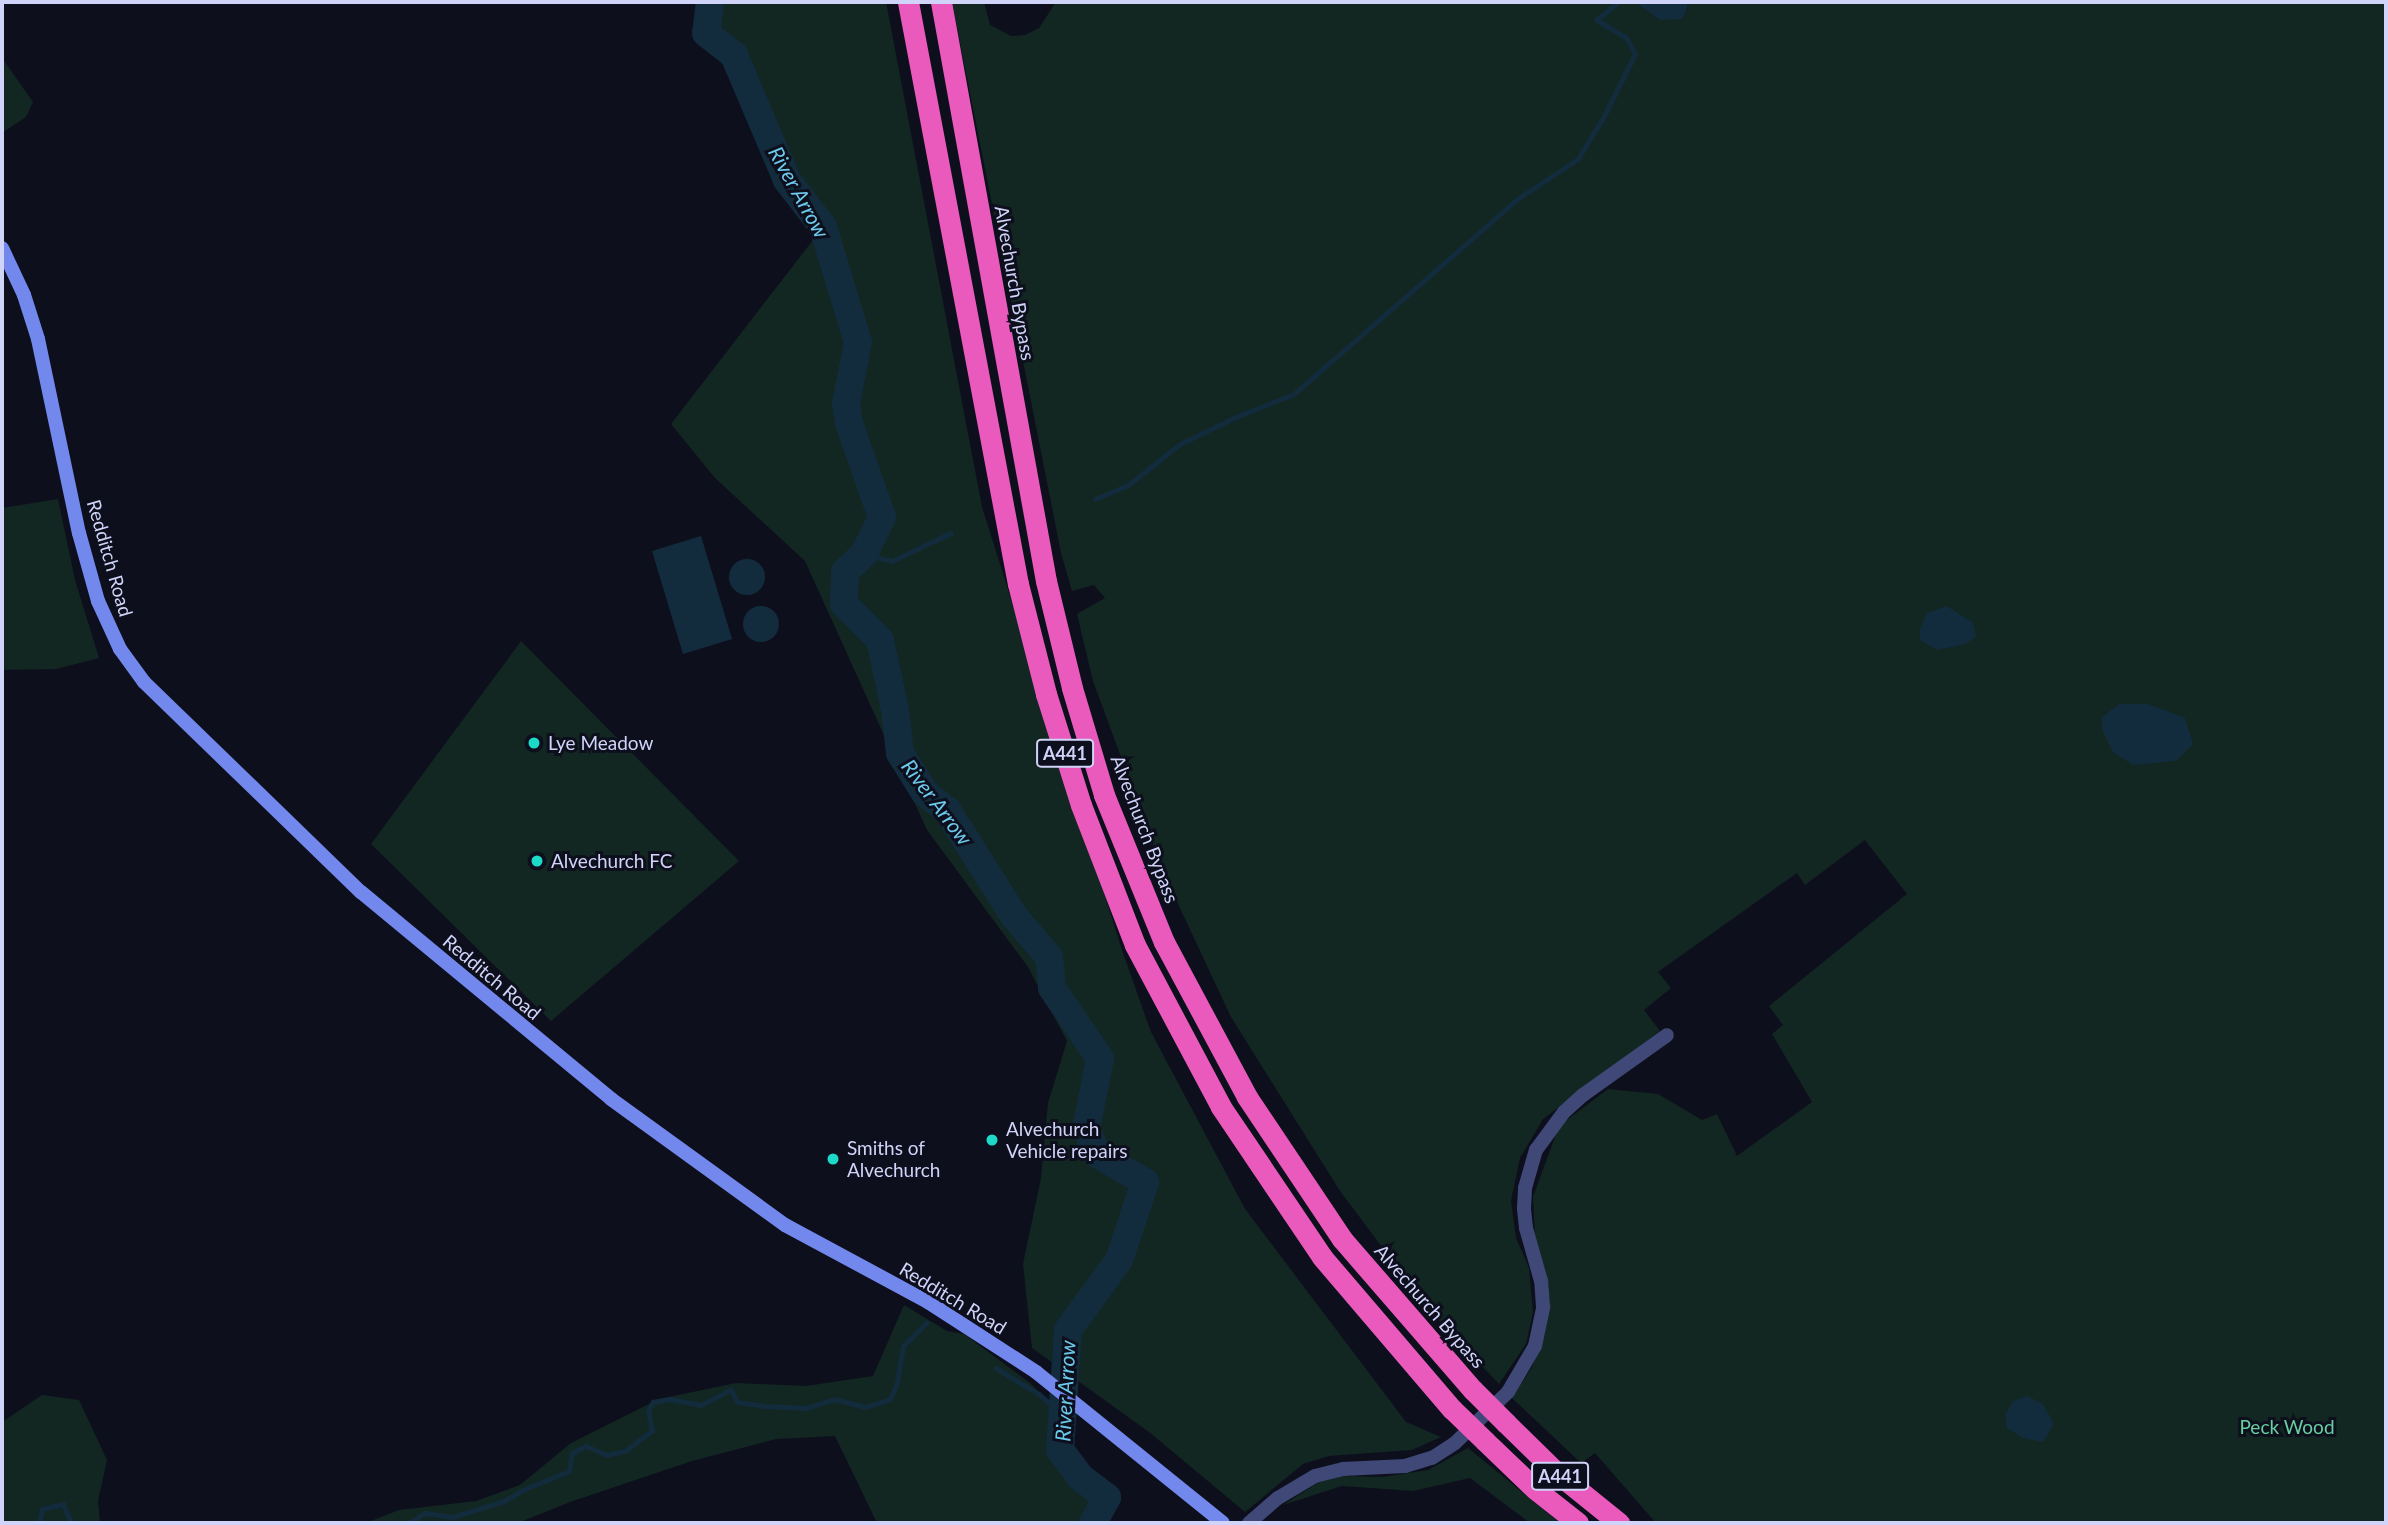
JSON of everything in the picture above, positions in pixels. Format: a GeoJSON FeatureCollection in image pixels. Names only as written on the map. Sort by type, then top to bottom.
{"type":"FeatureCollection","features":[{"type":"Feature","properties":{"kind":"highway","name":"A441"},"geometry":{"type":"LineString","coordinates":[[908,2],[1018,584],[1046,694],[1077,792],[1135,945],[1222,1107],[1322,1257],[1452,1409],[1535,1489],[1578,1523]]}},
{"type":"Feature","properties":{"kind":"highway","name":"Alvechurch Bypass"},"geometry":{"type":"LineString","coordinates":[[941,2],[1045,581],[1072,688],[1104,795],[1164,942],[1247,1097],[1342,1239],[1473,1390],[1557,1473],[1619,1523]]}},
{"type":"Feature","properties":{"kind":"main road","name":"Redditch Road"},"geometry":{"type":"LineString","coordinates":[[2,248],[24,295],[38,339],[79,533],[98,601],[120,649],[144,682],[361,892],[611,1099],[785,1225],[928,1302],[1036,1372],[1223,1523]]}},
{"type":"Feature","properties":{"kind":"street"},"geometry":{"type":"LineString","coordinates":[[1249,1523],[1278,1497],[1315,1476],[1343,1469],[1405,1466],[1432,1458],[1455,1443],[1508,1392],[1535,1346],[1543,1307],[1541,1281],[1524,1208],[1525,1188],[1536,1150],[1564,1112],[1583,1095],[1667,1035]]}},
{"type":"Feature","properties":{"kind":"green space"},"geometry":{"type":"Polygon","coordinates":[[[710,2],[886,2],[982,507],[1122,950],[1151,1032],[1245,1209],[1406,1422],[1441,1437],[1412,1450],[1329,1456],[1303,1464],[1245,1512],[1149,1432],[1032,1348],[1023,1264],[1041,1178],[1048,1103],[1067,1041],[1028,967],[927,830],[805,561],[715,478],[671,424],[823,227],[787,180],[734,55],[706,33],[710,2]]]}},
{"type":"Feature","properties":{"kind":"green space","name":"Peck Wood"},"geometry":{"type":"Polygon","coordinates":[[[952,2],[984,2],[990,25],[1011,36],[1025,35],[1039,28],[1056,2],[1635,2],[1683,19],[1689,2],[2386,2],[2386,1523],[1656,1523],[1595,1453],[1581,1463],[1512,1398],[1532,1367],[1544,1337],[1549,1285],[1535,1239],[1533,1197],[1559,1126],[1608,1089],[1658,1094],[1702,1120],[1717,1114],[1737,1156],[1812,1102],[1772,1034],[1783,1025],[1769,1006],[1907,894],[1865,840],[1805,885],[1797,873],[1658,972],[1671,988],[1644,1010],[1660,1031],[1543,1119],[1520,1158],[1511,1201],[1516,1238],[1529,1268],[1533,1312],[1526,1344],[1499,1384],[1430,1311],[1340,1191],[1231,1017],[1164,874],[1093,681],[1077,614],[1105,598],[1094,585],[1072,591],[1061,553],[952,2]]]}},
{"type":"Feature","properties":{"kind":"green space"},"geometry":{"type":"Polygon","coordinates":[[[2,58],[33,102],[26,117],[2,133],[2,58]]]}},
{"type":"Feature","properties":{"kind":"green space"},"geometry":{"type":"Polygon","coordinates":[[[58,499],[75,580],[99,658],[56,669],[2,670],[2,508],[58,499]]]}},
{"type":"Feature","properties":{"kind":"green space","name":"Lye Meadow"},"geometry":{"type":"Polygon","coordinates":[[[521,641],[739,861],[551,1021],[371,844],[521,641]]]}},
{"type":"Feature","properties":{"kind":"green space"},"geometry":{"type":"Polygon","coordinates":[[[904,1305],[947,1331],[964,1334],[1029,1382],[1061,1413],[1061,1450],[1080,1477],[1107,1497],[1093,1523],[877,1523],[835,1436],[776,1439],[692,1461],[570,1502],[518,1523],[366,1523],[399,1510],[476,1501],[520,1485],[571,1443],[659,1399],[736,1383],[806,1386],[873,1376],[904,1305]]]}},
{"type":"Feature","properties":{"kind":"green space"},"geometry":{"type":"Polygon","coordinates":[[[42,1395],[79,1400],[107,1460],[98,1501],[100,1523],[2,1523],[2,1422],[42,1395]]]}},
{"type":"Feature","properties":{"kind":"green space"},"geometry":{"type":"Polygon","coordinates":[[[1468,1448],[1560,1523],[1530,1523],[1470,1478],[1413,1491],[1342,1486],[1283,1505],[1319,1482],[1343,1476],[1382,1477],[1428,1470],[1468,1448]]]}},
{"type":"Feature","properties":{"kind":"water"},"geometry":{"type":"Polygon","coordinates":[[[1635,2],[1689,2],[1683,19],[1660,20],[1635,2]]]}},
{"type":"Feature","properties":{"kind":"water"},"geometry":{"type":"Polygon","coordinates":[[[701,536],[732,639],[683,654],[652,551],[701,536]]]}},
{"type":"Feature","properties":{"kind":"water"},"geometry":{"type":"Polygon","coordinates":[[[747,559],[760,564],[765,577],[760,590],[747,595],[734,590],[729,577],[734,564],[747,559]]]}},
{"type":"Feature","properties":{"kind":"water"},"geometry":{"type":"Polygon","coordinates":[[[761,606],[774,611],[779,624],[774,637],[761,642],[748,637],[743,624],[748,611],[761,606]]]}},
{"type":"Feature","properties":{"kind":"water"},"geometry":{"type":"Polygon","coordinates":[[[1947,606],[1973,623],[1976,637],[1965,644],[1937,650],[1920,640],[1920,629],[1927,613],[1947,606]]]}},
{"type":"Feature","properties":{"kind":"water"},"geometry":{"type":"Polygon","coordinates":[[[2119,704],[2148,704],[2185,718],[2193,744],[2176,761],[2133,765],[2113,752],[2103,732],[2101,718],[2119,704]]]}},
{"type":"Feature","properties":{"kind":"water"},"geometry":{"type":"Polygon","coordinates":[[[2027,1396],[2043,1404],[2054,1424],[2043,1442],[2023,1438],[2007,1428],[2005,1415],[2013,1401],[2027,1396]]]}},
{"type":"Feature","properties":{"kind":"waterway","name":"River Arrow"},"geometry":{"type":"LineString","coordinates":[[710,2],[706,33],[734,55],[787,180],[823,227],[858,342],[846,404],[849,423],[882,517],[864,554],[845,572],[844,604],[880,640],[895,710],[900,753],[925,793],[947,810],[1014,916],[1049,957],[1052,988],[1100,1059],[1086,1129],[1097,1154],[1145,1182],[1119,1260],[1068,1330],[1060,1450],[1080,1477],[1107,1497],[1093,1523]]}},
{"type":"Feature","properties":{"kind":"waterway"},"geometry":{"type":"LineString","coordinates":[[1095,499],[1128,485],[1180,444],[1236,417],[1294,394],[1519,198],[1578,159],[1604,116],[1635,54],[1626,38],[1596,20],[1618,2]]}},
{"type":"Feature","properties":{"kind":"waterway"},"geometry":{"type":"LineString","coordinates":[[864,554],[892,561],[951,533]]}},
{"type":"Feature","properties":{"kind":"waterway"},"geometry":{"type":"LineString","coordinates":[[409,1523],[425,1513],[453,1517],[504,1501],[569,1471],[572,1453],[586,1446],[607,1455],[625,1451],[652,1431],[648,1411],[653,1402],[670,1399],[701,1405],[731,1390],[738,1402],[765,1406],[807,1408],[834,1399],[866,1407],[890,1399],[897,1383],[903,1346],[926,1323]]}},
{"type":"Feature","properties":{"kind":"waterway"},"geometry":{"type":"LineString","coordinates":[[996,1368],[1039,1394],[1061,1413]]}},
{"type":"Feature","properties":{"kind":"waterway"},"geometry":{"type":"LineString","coordinates":[[39,1523],[42,1509],[63,1504],[72,1523]]}},
{"type":"Feature","properties":{"kind":"place","name":"Lye Meadow"},"geometry":{"type":"Point","coordinates":[534,743]}},
{"type":"Feature","properties":{"kind":"place","name":"Alvechurch FC"},"geometry":{"type":"Point","coordinates":[537,861]}},
{"type":"Feature","properties":{"kind":"place","name":"Alvechurch Vehicle repairs"},"geometry":{"type":"Point","coordinates":[992,1140]}},
{"type":"Feature","properties":{"kind":"place","name":"Smiths of Alvechurch"},"geometry":{"type":"Point","coordinates":[833,1159]}}]}
